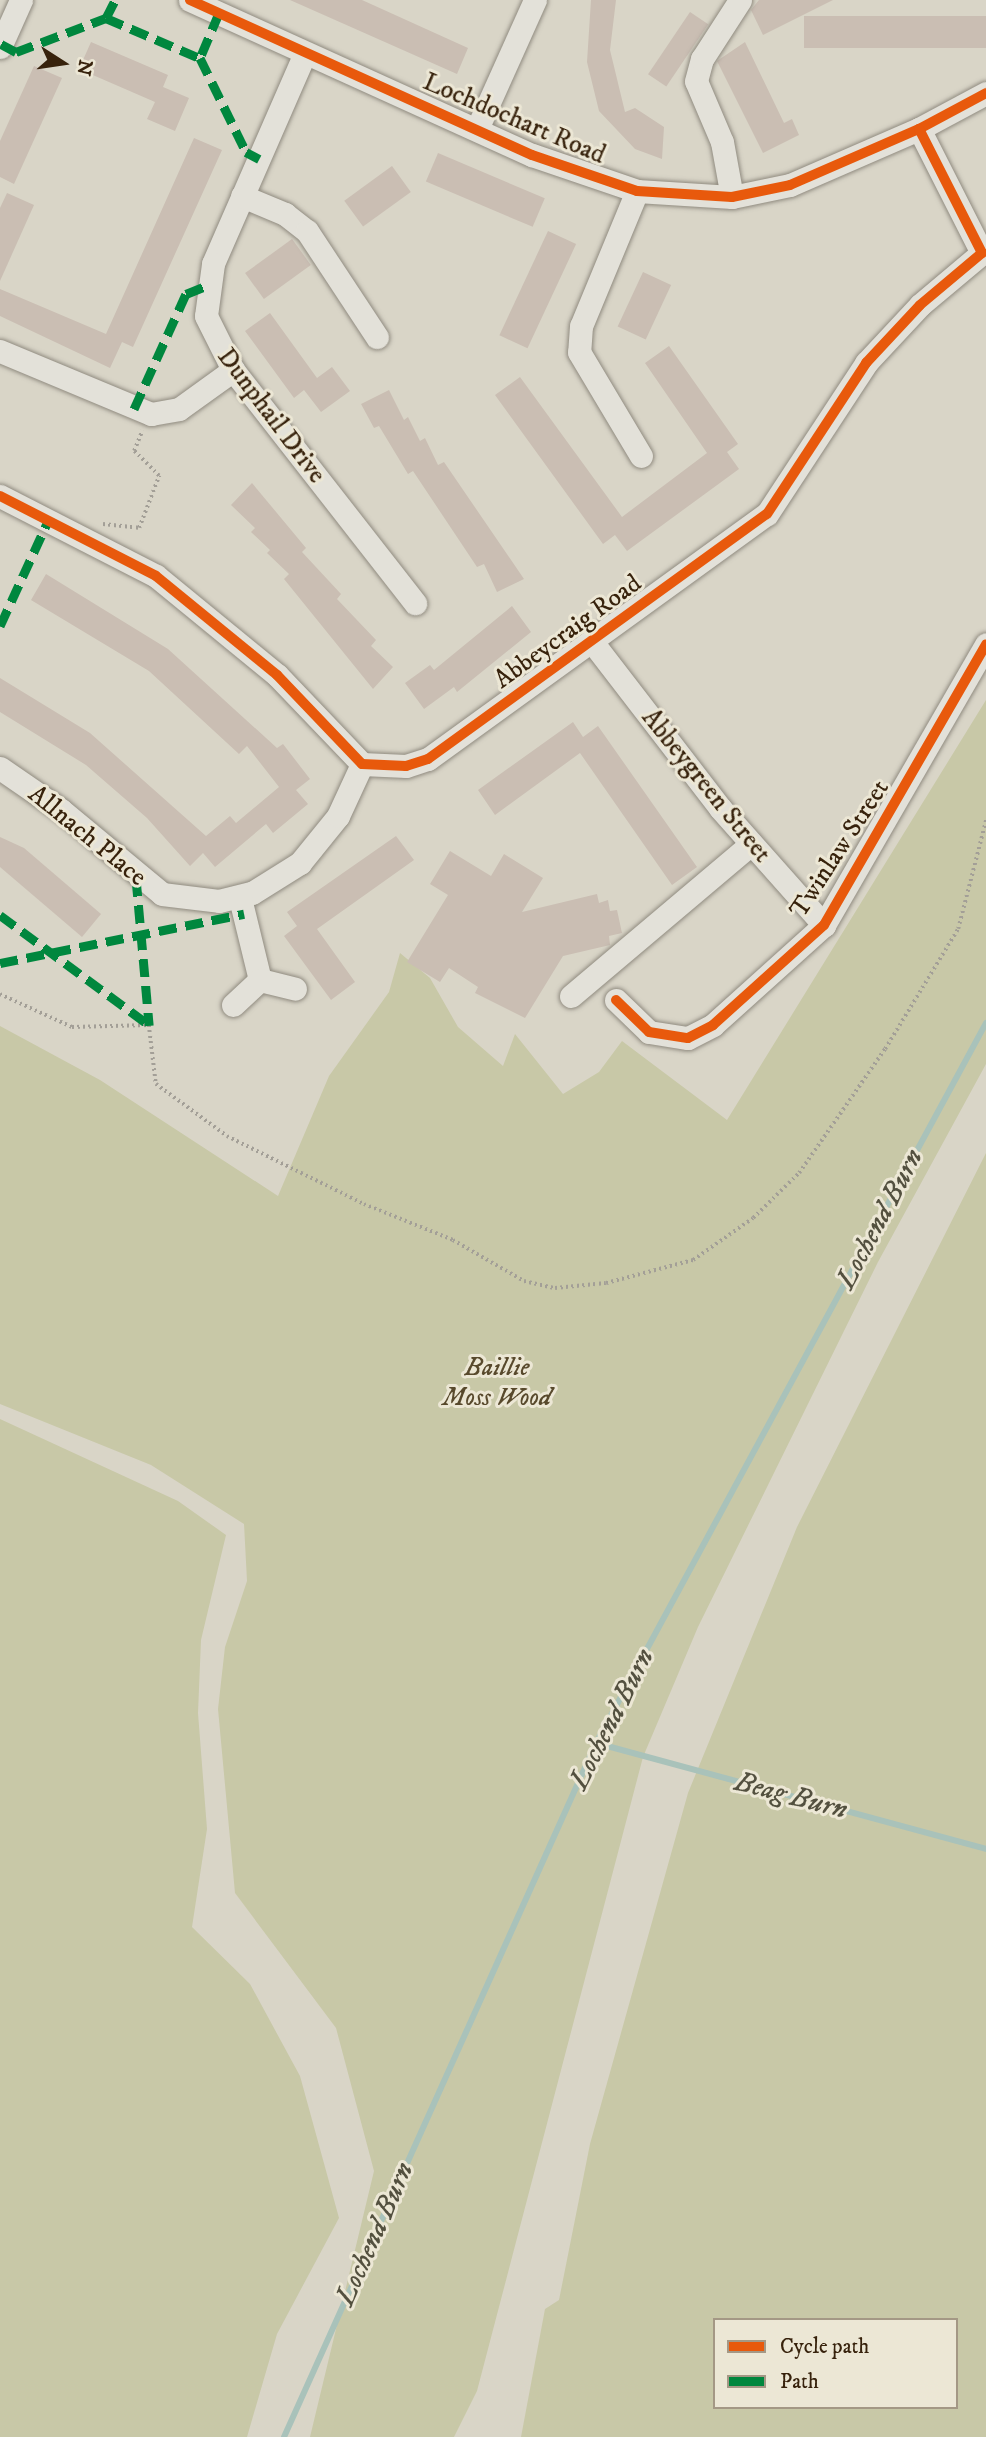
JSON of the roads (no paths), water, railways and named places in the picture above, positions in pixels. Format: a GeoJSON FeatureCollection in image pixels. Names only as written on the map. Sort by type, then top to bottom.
{"type":"FeatureCollection","features":[{"type":"Feature","properties":{"kind":"street"},"geometry":{"type":"LineString","coordinates":[[0,47],[21,0]]}},
{"type":"Feature","properties":{"kind":"street","name":"Lochdochart Road"},"geometry":{"type":"LineString","coordinates":[[190,0],[584,177],[637,191],[732,197],[817,177],[919,129],[986,93]]}},
{"type":"Feature","properties":{"kind":"street"},"geometry":{"type":"LineString","coordinates":[[477,129],[535,0]]}},
{"type":"Feature","properties":{"kind":"street"},"geometry":{"type":"LineString","coordinates":[[732,197],[722,142],[696,81],[702,59],[740,0]]}},
{"type":"Feature","properties":{"kind":"street","name":"Dunphail Drive"},"geometry":{"type":"LineString","coordinates":[[305,53],[242,196],[205,297],[211,335],[233,370],[415,603]]}},
{"type":"Feature","properties":{"kind":"street","name":"Abbeycraig Road"},"geometry":{"type":"LineString","coordinates":[[362,764],[405,766],[450,748],[767,514],[866,363],[920,306],[984,254],[919,129]]}},
{"type":"Feature","properties":{"kind":"street"},"geometry":{"type":"LineString","coordinates":[[637,191],[581,326],[579,352],[641,456]]}},
{"type":"Feature","properties":{"kind":"street"},"geometry":{"type":"LineString","coordinates":[[242,196],[285,214],[307,231],[377,337]]}},
{"type":"Feature","properties":{"kind":"street"},"geometry":{"type":"LineString","coordinates":[[0,351],[151,414],[179,409],[233,370]]}},
{"type":"Feature","properties":{"kind":"street"},"geometry":{"type":"LineString","coordinates":[[0,496],[156,576],[277,675],[362,764]]}},
{"type":"Feature","properties":{"kind":"street","name":"Abbeygreen Street"},"geometry":{"type":"LineString","coordinates":[[593,643],[751,844],[824,925]]}},
{"type":"Feature","properties":{"kind":"street","name":"Twinlaw Street"},"geometry":{"type":"LineString","coordinates":[[616,1000],[649,1032],[688,1038],[713,1026],[824,925],[986,644]]}},
{"type":"Feature","properties":{"kind":"street","name":"Allnach Place"},"geometry":{"type":"LineString","coordinates":[[0,768],[61,810],[162,894],[194,901],[240,898],[277,881],[320,843],[362,764]]}},
{"type":"Feature","properties":{"kind":"street"},"geometry":{"type":"LineString","coordinates":[[571,996],[751,844]]}},
{"type":"Feature","properties":{"kind":"street"},"geometry":{"type":"LineString","coordinates":[[240,898],[260,980]]}},
{"type":"Feature","properties":{"kind":"street"},"geometry":{"type":"LineString","coordinates":[[260,980],[295,989]]}},
{"type":"Feature","properties":{"kind":"street"},"geometry":{"type":"LineString","coordinates":[[233,1005],[260,980]]}},
{"type":"Feature","properties":{"kind":"waterway","name":"Lochend Burn"},"geometry":{"type":"LineString","coordinates":[[284,2437],[596,1743],[986,1023]]}},
{"type":"Feature","properties":{"kind":"waterway","name":"Beag Burn"},"geometry":{"type":"LineString","coordinates":[[596,1743],[986,1849]]}},
{"type":"Feature","properties":{"kind":"park label","name":"Baillie Moss Wood"},"geometry":{"type":"Point","coordinates":[497,1383]}}]}
